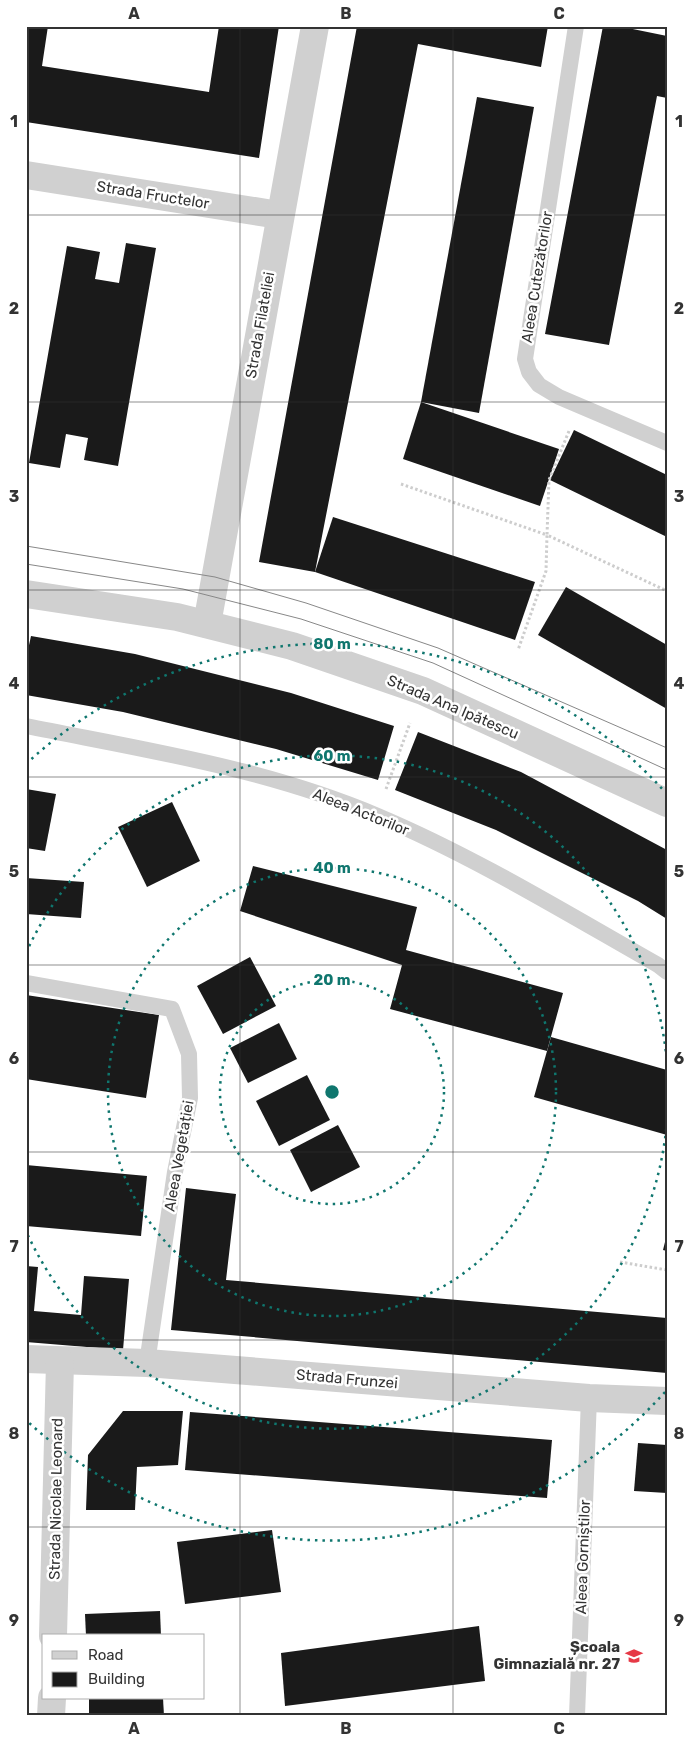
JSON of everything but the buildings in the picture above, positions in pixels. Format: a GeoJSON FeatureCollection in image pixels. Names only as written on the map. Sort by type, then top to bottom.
{"type":"FeatureCollection","features":[{"type":"Feature","properties":{"kind":"street","name":"Strada Filateliei"},"geometry":{"type":"LineString","coordinates":[[207,624],[315,26]]}},
{"type":"Feature","properties":{"kind":"street","name":"Strada Fructelor"},"geometry":{"type":"LineString","coordinates":[[26,175],[280,215]]}},
{"type":"Feature","properties":{"kind":"street","name":"Strada Ana Ipătescu"},"geometry":{"type":"LineString","coordinates":[[26,594],[177,617],[292,646],[423,691],[667,803]]}},
{"type":"Feature","properties":{"kind":"street","name":"Strada Frunzei"},"geometry":{"type":"LineString","coordinates":[[26,1359],[60,1362],[147,1363],[589,1398],[667,1401]]}},
{"type":"Feature","properties":{"kind":"street","name":"Strada Nicolae Leonard"},"geometry":{"type":"LineString","coordinates":[[53,1634],[60,1362]]}},
{"type":"Feature","properties":{"kind":"street"},"geometry":{"type":"LineString","coordinates":[[51,1716],[52,1700]]}},
{"type":"Feature","properties":{"kind":"lane","name":"Aleea Cutezătorilor"},"geometry":{"type":"LineString","coordinates":[[576,26],[525,359],[529,372],[539,385],[579,406],[667,443]]}},
{"type":"Feature","properties":{"kind":"lane","name":"Aleea Actorilor"},"geometry":{"type":"LineString","coordinates":[[26,726],[186,756],[244,770],[377,815],[467,857],[658,965],[667,972]]}},
{"type":"Feature","properties":{"kind":"lane","name":"Aleea Vegetației"},"geometry":{"type":"LineString","coordinates":[[26,983],[172,1009],[189,1054],[190,1098],[175,1172],[147,1363]]}},
{"type":"Feature","properties":{"kind":"lane","name":"Aleea Gorniștilor"},"geometry":{"type":"LineString","coordinates":[[577,1716],[589,1398]]}},
{"type":"Feature","properties":{"kind":"path"},"geometry":{"type":"LineString","coordinates":[[518,650],[546,571],[549,480],[579,406]]}},
{"type":"Feature","properties":{"kind":"path"},"geometry":{"type":"LineString","coordinates":[[401,484],[547,535],[667,591]]}},
{"type":"Feature","properties":{"kind":"path"},"geometry":{"type":"LineString","coordinates":[[377,815],[410,723]]}},
{"type":"Feature","properties":{"kind":"path"},"geometry":{"type":"LineString","coordinates":[[620,1262],[667,1270]]}},
{"type":"Feature","properties":{"kind":"tram line"},"geometry":{"type":"LineString","coordinates":[[26,546],[215,577],[306,603],[438,648],[667,748]]}},
{"type":"Feature","properties":{"kind":"tram line"},"geometry":{"type":"LineString","coordinates":[[26,564],[183,589],[301,619],[433,663],[667,770]]}},
{"type":"Feature","properties":{"kind":"place","name":"Școala Gimnazială nr. 27"},"geometry":{"type":"Point","coordinates":[634,1656]}}]}
